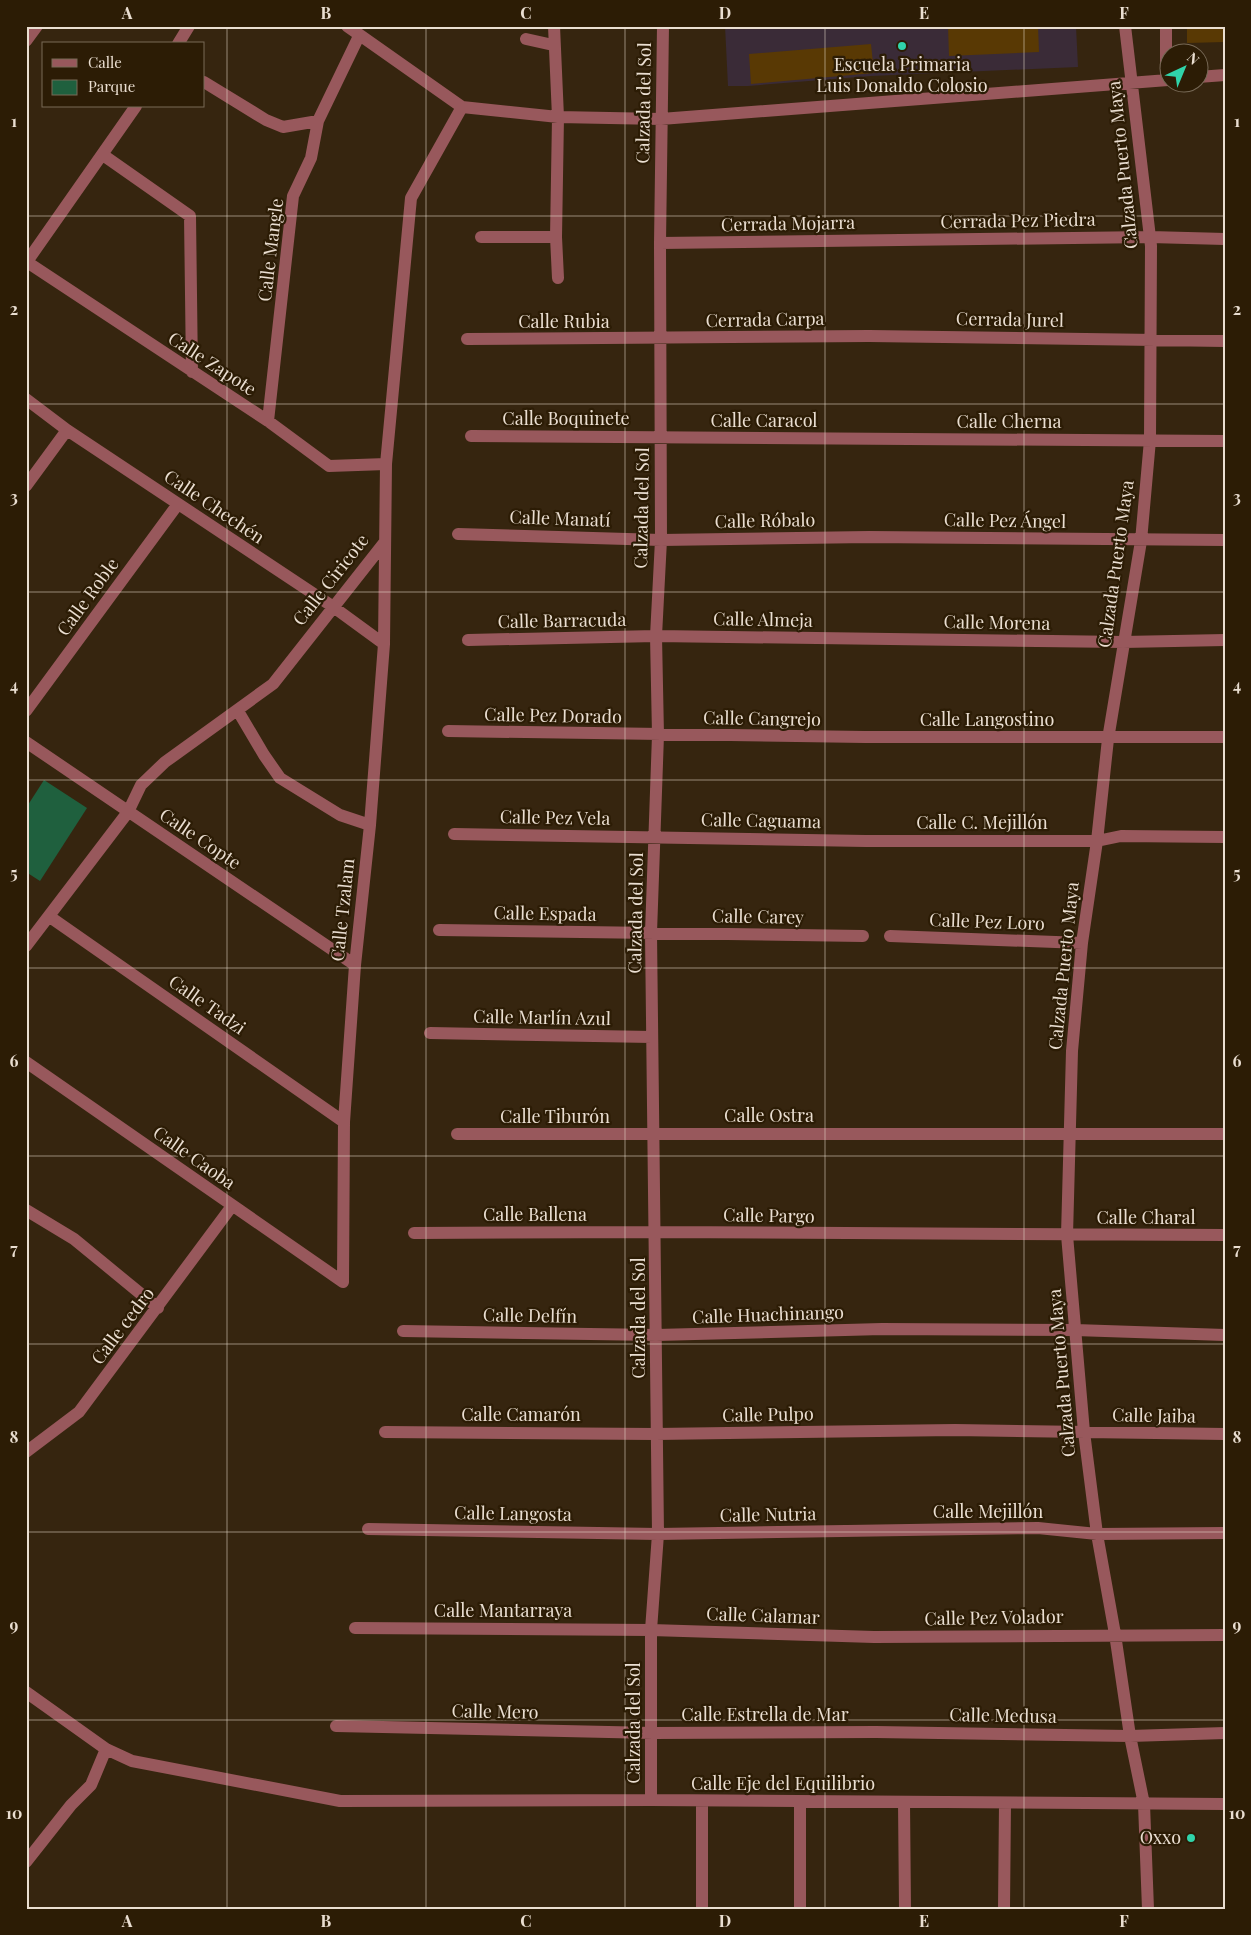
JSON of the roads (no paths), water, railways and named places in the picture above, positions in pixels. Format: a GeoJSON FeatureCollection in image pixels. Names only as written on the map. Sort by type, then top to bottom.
{"type":"FeatureCollection","features":[{"type":"Feature","properties":{"kind":"street"},"geometry":{"type":"LineString","coordinates":[[26,41],[37,26]]}},
{"type":"Feature","properties":{"kind":"street"},"geometry":{"type":"LineString","coordinates":[[179,42],[189,26]]}},
{"type":"Feature","properties":{"kind":"street"},"geometry":{"type":"LineString","coordinates":[[347,26],[462,107],[558,117],[661,119],[1158,81]]}},
{"type":"Feature","properties":{"kind":"street"},"geometry":{"type":"LineString","coordinates":[[554,26],[553,45],[558,117],[556,238],[558,278]]}},
{"type":"Feature","properties":{"kind":"street","name":"Calzada del Sol"},"geometry":{"type":"LineString","coordinates":[[651,1800],[653,1733],[651,1630],[658,1534],[652,934],[658,735],[656,636],[661,540],[662,340],[660,243],[663,26]]}},
{"type":"Feature","properties":{"kind":"street","name":"Calzada Puerto Maya"},"geometry":{"type":"LineString","coordinates":[[1125,26],[1150,237],[1150,440],[1141,541],[1108,738],[1097,840],[1082,943],[1072,1051],[1066,1235],[1084,1432],[1097,1534],[1115,1634],[1130,1736],[1144,1804],[1148,1909]]}},
{"type":"Feature","properties":{"kind":"street"},"geometry":{"type":"LineString","coordinates":[[1166,26],[1166,42]]}},
{"type":"Feature","properties":{"kind":"street","name":"Calle Mangle"},"geometry":{"type":"LineString","coordinates":[[268,421],[293,196],[311,158],[318,121],[359,36]]}},
{"type":"Feature","properties":{"kind":"street"},"geometry":{"type":"LineString","coordinates":[[526,39],[553,45]]}},
{"type":"Feature","properties":{"kind":"street"},"geometry":{"type":"LineString","coordinates":[[1208,76],[1225,75]]}},
{"type":"Feature","properties":{"kind":"street"},"geometry":{"type":"LineString","coordinates":[[205,83],[266,120],[283,127],[318,121]]}},
{"type":"Feature","properties":{"kind":"street","name":"Calle Ciricote"},"geometry":{"type":"LineString","coordinates":[[26,946],[50,917],[128,812],[141,785],[165,762],[273,684],[332,606],[384,543],[386,464],[411,198],[462,107]]}},
{"type":"Feature","properties":{"kind":"street"},"geometry":{"type":"LineString","coordinates":[[27,262],[135,108]]}},
{"type":"Feature","properties":{"kind":"street"},"geometry":{"type":"LineString","coordinates":[[103,154],[190,216],[192,372]]}},
{"type":"Feature","properties":{"kind":"street"},"geometry":{"type":"LineString","coordinates":[[481,237],[556,238]]}},
{"type":"Feature","properties":{"kind":"street","name":"Cerrada Pez Piedra"},"geometry":{"type":"LineString","coordinates":[[916,239],[1150,237],[1225,239]]}},
{"type":"Feature","properties":{"kind":"street","name":"Cerrada Mojarra"},"geometry":{"type":"LineString","coordinates":[[660,243],[916,239]]}},
{"type":"Feature","properties":{"kind":"street","name":"Calle Zapote"},"geometry":{"type":"LineString","coordinates":[[27,262],[268,421],[329,466],[386,464]]}},
{"type":"Feature","properties":{"kind":"street","name":"Cerrada Jurel"},"geometry":{"type":"LineString","coordinates":[[869,336],[1225,340]]}},
{"type":"Feature","properties":{"kind":"street","name":"Cerrada Carpa"},"geometry":{"type":"LineString","coordinates":[[662,340],[869,336]]}},
{"type":"Feature","properties":{"kind":"street","name":"Calle Rubia"},"geometry":{"type":"LineString","coordinates":[[467,339],[662,340]]}},
{"type":"Feature","properties":{"kind":"street","name":"Calle Chechén"},"geometry":{"type":"LineString","coordinates":[[26,399],[67,430],[332,606],[384,644]]}},
{"type":"Feature","properties":{"kind":"street"},"geometry":{"type":"LineString","coordinates":[[26,486],[67,430]]}},
{"type":"Feature","properties":{"kind":"street","name":"Calle Boquinete"},"geometry":{"type":"LineString","coordinates":[[471,436],[661,438]]}},
{"type":"Feature","properties":{"kind":"street","name":"Calle Caracol"},"geometry":{"type":"LineString","coordinates":[[661,438],[867,439]]}},
{"type":"Feature","properties":{"kind":"street","name":"Calle Cherna"},"geometry":{"type":"LineString","coordinates":[[867,439],[1225,441]]}},
{"type":"Feature","properties":{"kind":"street","name":"Calle Roble"},"geometry":{"type":"LineString","coordinates":[[26,711],[178,504]]}},
{"type":"Feature","properties":{"kind":"street","name":"Calle Manatí"},"geometry":{"type":"LineString","coordinates":[[458,534],[661,540]]}},
{"type":"Feature","properties":{"kind":"street","name":"Calle Róbalo"},"geometry":{"type":"LineString","coordinates":[[661,540],[869,537]]}},
{"type":"Feature","properties":{"kind":"street","name":"Calle Pez Ángel"},"geometry":{"type":"LineString","coordinates":[[869,537],[1141,541],[1225,540]]}},
{"type":"Feature","properties":{"kind":"street","name":"Calle Tzalam"},"geometry":{"type":"LineString","coordinates":[[343,1282],[344,1122],[355,964],[370,825],[384,644],[384,543]]}},
{"type":"Feature","properties":{"kind":"street","name":"Calle Almeja"},"geometry":{"type":"LineString","coordinates":[[656,636],[870,638]]}},
{"type":"Feature","properties":{"kind":"street","name":"Calle Barracuda"},"geometry":{"type":"LineString","coordinates":[[468,640],[656,636]]}},
{"type":"Feature","properties":{"kind":"street","name":"Calle Morena"},"geometry":{"type":"LineString","coordinates":[[870,638],[1123,642],[1225,640]]}},
{"type":"Feature","properties":{"kind":"street"},"geometry":{"type":"LineString","coordinates":[[238,711],[280,778],[340,815],[370,825]]}},
{"type":"Feature","properties":{"kind":"street","name":"Calle Pez Dorado"},"geometry":{"type":"LineString","coordinates":[[448,731],[658,735]]}},
{"type":"Feature","properties":{"kind":"street","name":"Calle Cangrejo"},"geometry":{"type":"LineString","coordinates":[[658,735],[865,737]]}},
{"type":"Feature","properties":{"kind":"street","name":"Calle Langostino"},"geometry":{"type":"LineString","coordinates":[[865,737],[1225,737]]}},
{"type":"Feature","properties":{"kind":"street","name":"Calle Copte"},"geometry":{"type":"LineString","coordinates":[[26,742],[355,964]]}},
{"type":"Feature","properties":{"kind":"street","name":"Calle Pez Vela"},"geometry":{"type":"LineString","coordinates":[[454,834],[655,837]]}},
{"type":"Feature","properties":{"kind":"street","name":"Calle C. Mejillón"},"geometry":{"type":"LineString","coordinates":[[866,840],[1097,840],[1121,836],[1225,837]]}},
{"type":"Feature","properties":{"kind":"street","name":"Calle Caguama"},"geometry":{"type":"LineString","coordinates":[[655,837],[866,840]]}},
{"type":"Feature","properties":{"kind":"street","name":"Calle Tadzi"},"geometry":{"type":"LineString","coordinates":[[50,917],[344,1122]]}},
{"type":"Feature","properties":{"kind":"street","name":"Calle Espada"},"geometry":{"type":"LineString","coordinates":[[439,930],[652,934]]}},
{"type":"Feature","properties":{"kind":"street","name":"Calle Carey"},"geometry":{"type":"LineString","coordinates":[[652,934],[864,936]]}},
{"type":"Feature","properties":{"kind":"street","name":"Calle Pez Loro"},"geometry":{"type":"LineString","coordinates":[[890,936],[1082,943]]}},
{"type":"Feature","properties":{"kind":"street","name":"Calle Marlín Azul"},"geometry":{"type":"LineString","coordinates":[[430,1033],[652,1037]]}},
{"type":"Feature","properties":{"kind":"street","name":"Calle Caoba"},"geometry":{"type":"LineString","coordinates":[[26,1062],[343,1282]]}},
{"type":"Feature","properties":{"kind":"street","name":"Calle Tiburón"},"geometry":{"type":"LineString","coordinates":[[457,1134],[654,1134]]}},
{"type":"Feature","properties":{"kind":"street","name":"Calle Ostra"},"geometry":{"type":"LineString","coordinates":[[654,1134],[1225,1134]]}},
{"type":"Feature","properties":{"kind":"street","name":"Calle cedro"},"geometry":{"type":"LineString","coordinates":[[26,1452],[79,1412],[232,1206]]}},
{"type":"Feature","properties":{"kind":"street"},"geometry":{"type":"LineString","coordinates":[[26,1210],[74,1239],[158,1308]]}},
{"type":"Feature","properties":{"kind":"street","name":"Calle Pargo"},"geometry":{"type":"LineString","coordinates":[[656,1232],[1066,1235]]}},
{"type":"Feature","properties":{"kind":"street","name":"Calle Ballena"},"geometry":{"type":"LineString","coordinates":[[414,1233],[656,1232]]}},
{"type":"Feature","properties":{"kind":"street","name":"Calle Charal"},"geometry":{"type":"LineString","coordinates":[[1066,1235],[1225,1235]]}},
{"type":"Feature","properties":{"kind":"street","name":"Calle Huachinango"},"geometry":{"type":"LineString","coordinates":[[656,1335],[882,1329],[1075,1330],[1225,1335]]}},
{"type":"Feature","properties":{"kind":"street","name":"Calle Delfín"},"geometry":{"type":"LineString","coordinates":[[403,1331],[656,1335]]}},
{"type":"Feature","properties":{"kind":"street","name":"Calle Pulpo"},"geometry":{"type":"LineString","coordinates":[[656,1434],[881,1430],[1084,1432]]}},
{"type":"Feature","properties":{"kind":"street","name":"Calle Camarón"},"geometry":{"type":"LineString","coordinates":[[385,1432],[656,1434]]}},
{"type":"Feature","properties":{"kind":"street","name":"Calle Jaiba"},"geometry":{"type":"LineString","coordinates":[[1084,1432],[1225,1434]]}},
{"type":"Feature","properties":{"kind":"street","name":"Calle Mejillón"},"geometry":{"type":"LineString","coordinates":[[880,1531],[1038,1528],[1097,1534],[1225,1533]]}},
{"type":"Feature","properties":{"kind":"street","name":"Calle Langosta"},"geometry":{"type":"LineString","coordinates":[[368,1529],[658,1534]]}},
{"type":"Feature","properties":{"kind":"street","name":"Calle Nutria"},"geometry":{"type":"LineString","coordinates":[[658,1534],[880,1531]]}},
{"type":"Feature","properties":{"kind":"street","name":"Calle Mantarraya"},"geometry":{"type":"LineString","coordinates":[[355,1628],[651,1630]]}},
{"type":"Feature","properties":{"kind":"street","name":"Calle Calamar"},"geometry":{"type":"LineString","coordinates":[[651,1630],[874,1637]]}},
{"type":"Feature","properties":{"kind":"street","name":"Calle Pez Volador"},"geometry":{"type":"LineString","coordinates":[[874,1637],[1225,1634]]}},
{"type":"Feature","properties":{"kind":"street","name":"Calle Eje del Equilibrio"},"geometry":{"type":"LineString","coordinates":[[26,1692],[106,1749],[132,1761],[340,1801],[651,1800],[1225,1804]]}},
{"type":"Feature","properties":{"kind":"street","name":"Calle Mero"},"geometry":{"type":"LineString","coordinates":[[336,1726],[653,1733]]}},
{"type":"Feature","properties":{"kind":"street","name":"Calle Estrella de Mar"},"geometry":{"type":"LineString","coordinates":[[653,1733],[876,1732]]}},
{"type":"Feature","properties":{"kind":"street","name":"Calle Medusa"},"geometry":{"type":"LineString","coordinates":[[876,1732],[1130,1736],[1225,1733]]}},
{"type":"Feature","properties":{"kind":"street"},"geometry":{"type":"LineString","coordinates":[[26,1862],[71,1806],[91,1785],[106,1749]]}},
{"type":"Feature","properties":{"kind":"street"},"geometry":{"type":"LineString","coordinates":[[702,1801],[702,1909]]}},
{"type":"Feature","properties":{"kind":"street"},"geometry":{"type":"LineString","coordinates":[[800,1802],[800,1909]]}},
{"type":"Feature","properties":{"kind":"street"},"geometry":{"type":"LineString","coordinates":[[904,1802],[904,1909]]}},
{"type":"Feature","properties":{"kind":"street"},"geometry":{"type":"LineString","coordinates":[[1004,1909],[1005,1803]]}},
{"type":"Feature","properties":{"kind":"place","name":"Escuela Primaria Luis Donaldo Colosio"},"geometry":{"type":"Point","coordinates":[902,46]}},
{"type":"Feature","properties":{"kind":"place","name":"Oxxo"},"geometry":{"type":"Point","coordinates":[1191,1838]}}]}
